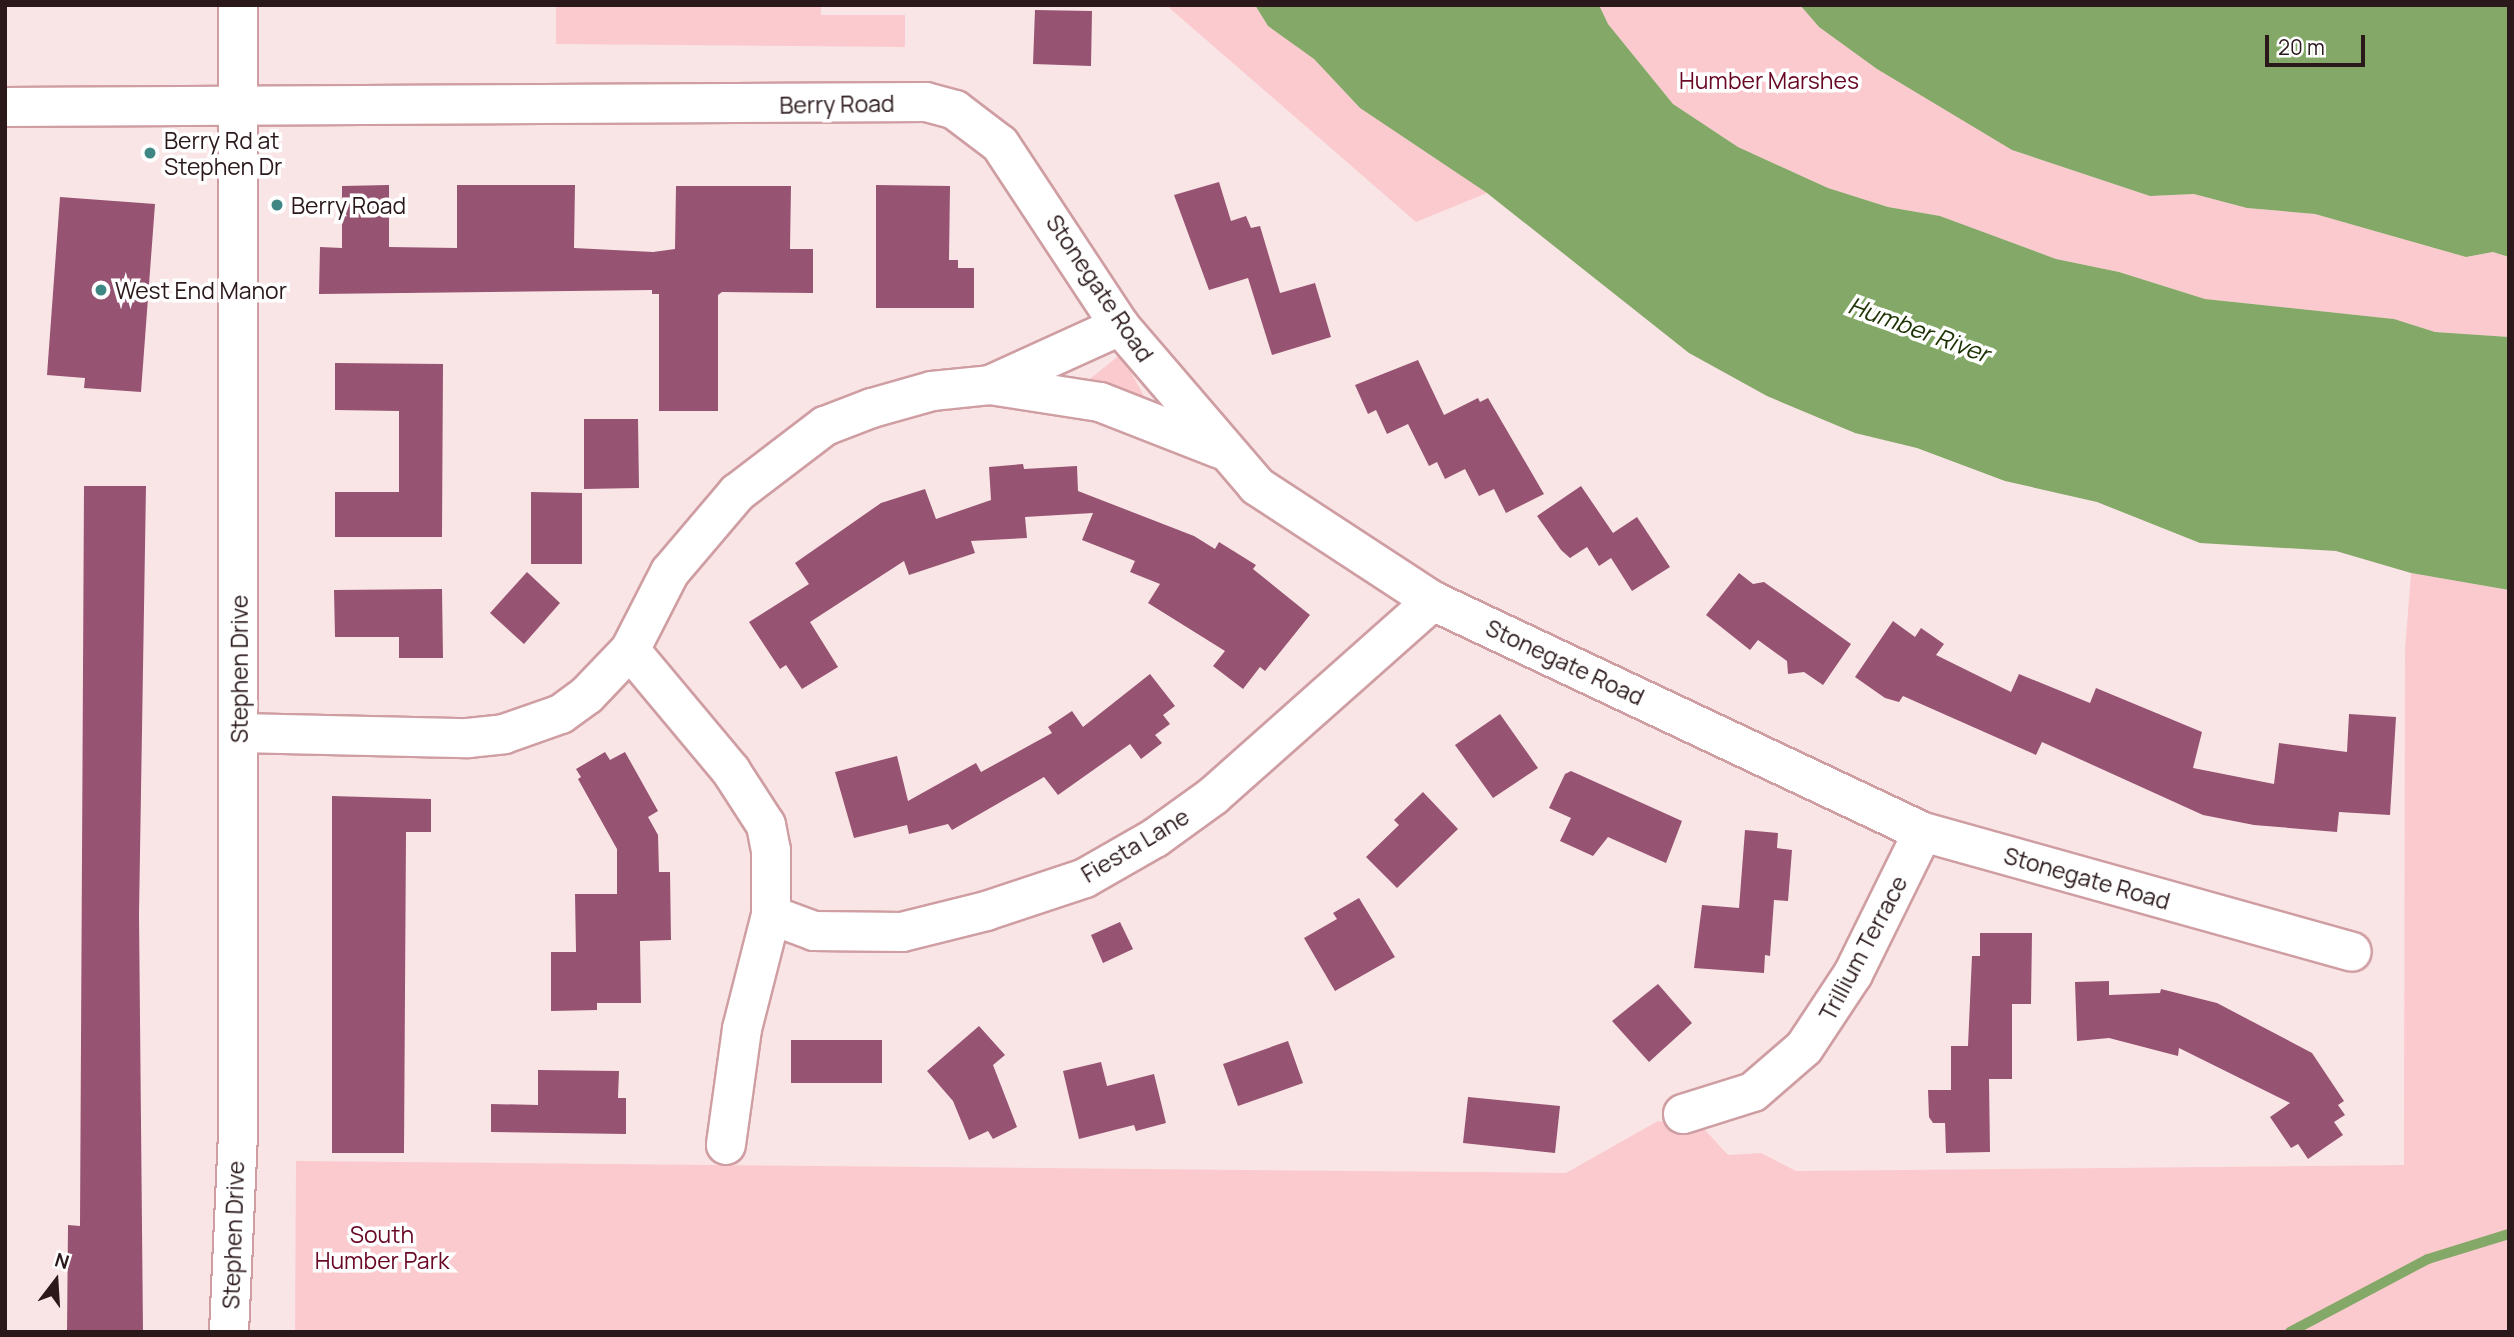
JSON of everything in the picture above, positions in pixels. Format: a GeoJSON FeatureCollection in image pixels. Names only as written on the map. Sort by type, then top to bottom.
{"type":"FeatureCollection","features":[{"type":"Feature","properties":{"kind":"street","name":"Stephen Drive"},"geometry":{"type":"LineString","coordinates":[[229,1332],[238,1134],[238,5]]}},
{"type":"Feature","properties":{"kind":"street","name":"Berry Road"},"geometry":{"type":"LineString","coordinates":[[5,107],[238,108],[926,102],[955,110]]}},
{"type":"Feature","properties":{"kind":"street","name":"Stonegate Road"},"geometry":{"type":"LineString","coordinates":[[955,110],[1000,144],[1017,164],[1120,326],[1222,450],[1257,486],[1433,601],[1923,832],[2352,952]]}},
{"type":"Feature","properties":{"kind":"street"},"geometry":{"type":"LineString","coordinates":[[990,385],[1120,326]]}},
{"type":"Feature","properties":{"kind":"street"},"geometry":{"type":"LineString","coordinates":[[239,733],[504,734],[561,714],[587,695],[630,650],[650,606],[696,536],[784,453],[825,426],[872,408],[932,391],[990,385],[1100,402],[1222,450]]}},
{"type":"Feature","properties":{"kind":"street","name":"Fiesta Lane"},"geometry":{"type":"LineString","coordinates":[[771,915],[814,931],[902,932],[986,911],[1085,878],[1156,838],[1213,796],[1433,601]]}},
{"type":"Feature","properties":{"kind":"street"},"geometry":{"type":"LineString","coordinates":[[630,650],[716,751],[766,825],[771,850],[771,915],[742,1029],[726,1145]]}},
{"type":"Feature","properties":{"kind":"street","name":"Trillium Terrace"},"geometry":{"type":"LineString","coordinates":[[1683,1114],[1753,1092],[1804,1048],[1853,974],[1923,832]]}},
{"type":"Feature","properties":{"kind":"green space"},"geometry":{"type":"Polygon","coordinates":[[[556,5],[821,5],[821,15],[905,15],[905,47],[556,44],[556,5]]]}},
{"type":"Feature","properties":{"kind":"green space"},"geometry":{"type":"Polygon","coordinates":[[[1166,5],[1255,5],[1268,26],[1314,59],[1360,108],[1487,193],[1416,222],[1166,5]]]}},
{"type":"Feature","properties":{"kind":"green space","name":"Humber Marshes"},"geometry":{"type":"Polygon","coordinates":[[[1599,5],[1800,5],[1819,27],[1877,69],[2012,150],[2150,196],[2194,194],[2247,208],[2315,214],[2466,257],[2493,252],[2509,257],[2509,337],[2434,332],[2394,319],[2205,299],[2119,272],[2056,259],[1940,216],[1888,207],[1828,188],[1738,147],[1673,104],[1608,24],[1599,5]]]}},
{"type":"Feature","properties":{"kind":"green space"},"geometry":{"type":"Polygon","coordinates":[[[1121,354],[1145,398],[1086,382],[1121,354]]]}},
{"type":"Feature","properties":{"kind":"green space","name":"South Humber Park"},"geometry":{"type":"Polygon","coordinates":[[[2411,573],[2509,590],[2509,1332],[295,1332],[296,1161],[1566,1173],[1658,1121],[1705,1130],[1728,1155],[1761,1153],[1796,1171],[2404,1165],[2405,650],[2411,573]]]}},
{"type":"Feature","properties":{"kind":"water","name":"Humber River"},"geometry":{"type":"Polygon","coordinates":[[[1255,5],[1599,5],[1608,24],[1673,104],[1738,147],[1828,188],[1888,207],[1940,216],[2056,259],[2119,272],[2205,299],[2394,319],[2435,332],[2509,337],[2509,590],[2411,573],[2336,551],[2200,543],[2097,502],[2005,481],[1917,448],[1855,433],[1767,396],[1689,353],[1487,193],[1360,108],[1314,59],[1268,26],[1255,5]]]}},
{"type":"Feature","properties":{"kind":"water"},"geometry":{"type":"Polygon","coordinates":[[[1800,5],[2509,5],[2509,257],[2493,252],[2466,257],[2315,214],[2247,208],[2194,194],[2150,196],[2012,150],[1877,69],[1819,27],[1800,5]]]}},
{"type":"Feature","properties":{"kind":"building"},"geometry":{"type":"Polygon","coordinates":[[[1035,10],[1092,11],[1091,66],[1033,64],[1035,10]]]}},
{"type":"Feature","properties":{"kind":"building"},"geometry":{"type":"Polygon","coordinates":[[[1219,182],[1231,221],[1246,216],[1251,228],[1260,226],[1280,293],[1315,283],[1331,337],[1272,355],[1248,278],[1209,290],[1174,195],[1219,182]]]}},
{"type":"Feature","properties":{"kind":"building"},"geometry":{"type":"Polygon","coordinates":[[[389,185],[389,247],[457,248],[457,185],[575,185],[574,248],[653,252],[675,249],[676,186],[791,186],[790,249],[813,249],[813,293],[722,292],[718,295],[718,411],[659,411],[659,294],[652,294],[652,290],[319,294],[320,247],[342,248],[342,186],[389,185]]]}},
{"type":"Feature","properties":{"kind":"building"},"geometry":{"type":"Polygon","coordinates":[[[876,185],[950,186],[949,260],[958,260],[958,268],[974,268],[974,308],[876,308],[876,185]]]}},
{"type":"Feature","properties":{"kind":"building","name":"West End Manor"},"geometry":{"type":"Polygon","coordinates":[[[60,197],[155,204],[141,392],[84,388],[85,378],[47,375],[60,197]]]}},
{"type":"Feature","properties":{"kind":"building"},"geometry":{"type":"Polygon","coordinates":[[[1418,360],[1444,415],[1478,398],[1480,402],[1488,398],[1544,494],[1506,513],[1494,489],[1479,496],[1465,469],[1445,479],[1437,462],[1429,466],[1408,424],[1387,434],[1376,410],[1368,414],[1355,385],[1418,360]]]}},
{"type":"Feature","properties":{"kind":"building"},"geometry":{"type":"Polygon","coordinates":[[[335,363],[443,364],[442,537],[335,537],[335,492],[399,492],[399,411],[335,410],[335,363]]]}},
{"type":"Feature","properties":{"kind":"building"},"geometry":{"type":"Polygon","coordinates":[[[584,419],[638,419],[639,488],[584,489],[584,419]]]}},
{"type":"Feature","properties":{"kind":"building"},"geometry":{"type":"Polygon","coordinates":[[[1023,464],[1024,469],[1077,466],[1078,491],[1194,536],[1215,549],[1219,542],[1256,565],[1253,569],[1310,615],[1265,671],[1260,667],[1243,689],[1213,666],[1225,651],[1148,603],[1160,584],[1130,572],[1135,561],[1082,540],[1093,513],[1025,517],[1027,538],[971,541],[975,553],[909,575],[904,561],[810,622],[838,667],[802,689],[786,665],[780,669],[749,622],[809,584],[795,563],[881,503],[925,489],[936,519],[991,500],[989,467],[1023,464]]]}},
{"type":"Feature","properties":{"kind":"building"},"geometry":{"type":"Polygon","coordinates":[[[84,486],[146,486],[139,914],[143,1332],[67,1332],[68,1225],[80,1226],[84,486]]]}},
{"type":"Feature","properties":{"kind":"building"},"geometry":{"type":"Polygon","coordinates":[[[1581,486],[1613,533],[1637,517],[1670,567],[1632,591],[1611,558],[1599,566],[1587,547],[1570,558],[1561,550],[1537,516],[1581,486]]]}},
{"type":"Feature","properties":{"kind":"building"},"geometry":{"type":"Polygon","coordinates":[[[531,492],[582,493],[582,564],[531,564],[531,492]]]}},
{"type":"Feature","properties":{"kind":"building"},"geometry":{"type":"Polygon","coordinates":[[[527,572],[560,603],[524,644],[490,613],[527,572]]]}},
{"type":"Feature","properties":{"kind":"building"},"geometry":{"type":"Polygon","coordinates":[[[1739,573],[1753,584],[1764,582],[1851,644],[1823,685],[1804,672],[1788,674],[1787,661],[1758,640],[1750,650],[1706,615],[1739,573]]]}},
{"type":"Feature","properties":{"kind":"building"},"geometry":{"type":"Polygon","coordinates":[[[442,589],[443,658],[399,658],[399,637],[335,637],[334,590],[442,589]]]}},
{"type":"Feature","properties":{"kind":"building"},"geometry":{"type":"Polygon","coordinates":[[[1893,621],[1915,637],[1921,628],[1944,644],[1936,655],[2011,692],[2019,674],[2090,703],[2096,688],[2202,732],[2193,768],[2274,784],[2279,743],[2347,752],[2349,714],[2396,717],[2390,815],[2339,812],[2337,832],[2254,825],[2203,815],[2042,742],[2036,755],[1903,696],[1899,702],[1885,698],[1855,677],[1893,621]]]}},
{"type":"Feature","properties":{"kind":"building"},"geometry":{"type":"Polygon","coordinates":[[[1150,674],[1175,706],[1163,715],[1170,724],[1155,735],[1162,743],[1141,759],[1130,744],[1058,795],[1044,777],[952,830],[948,824],[909,834],[907,825],[854,838],[835,772],[897,756],[908,801],[976,763],[981,772],[1052,733],[1048,727],[1072,711],[1083,727],[1150,674]]]}},
{"type":"Feature","properties":{"kind":"building"},"geometry":{"type":"Polygon","coordinates":[[[1500,714],[1538,768],[1493,798],[1455,745],[1500,714]]]}},
{"type":"Feature","properties":{"kind":"building"},"geometry":{"type":"Polygon","coordinates":[[[605,752],[610,760],[625,752],[658,811],[648,817],[658,835],[659,872],[670,872],[671,940],[640,941],[641,1003],[597,1003],[597,1010],[551,1011],[551,952],[576,952],[575,894],[617,894],[617,849],[578,779],[581,777],[576,769],[605,752]]]}},
{"type":"Feature","properties":{"kind":"building"},"geometry":{"type":"Polygon","coordinates":[[[1571,771],[1682,821],[1666,863],[1608,837],[1593,856],[1560,841],[1571,818],[1549,808],[1565,774],[1571,771]]]}},
{"type":"Feature","properties":{"kind":"building"},"geometry":{"type":"Polygon","coordinates":[[[1423,792],[1458,829],[1397,888],[1366,857],[1399,825],[1394,820],[1423,792]]]}},
{"type":"Feature","properties":{"kind":"building"},"geometry":{"type":"Polygon","coordinates":[[[332,796],[431,799],[431,832],[406,832],[404,1153],[332,1153],[332,796]]]}},
{"type":"Feature","properties":{"kind":"building"},"geometry":{"type":"Polygon","coordinates":[[[1745,830],[1778,833],[1777,848],[1792,850],[1788,901],[1774,900],[1770,956],[1765,955],[1764,973],[1694,968],[1702,905],[1739,908],[1745,830]]]}},
{"type":"Feature","properties":{"kind":"building"},"geometry":{"type":"Polygon","coordinates":[[[1359,898],[1395,957],[1335,991],[1304,938],[1337,919],[1333,913],[1359,898]]]}},
{"type":"Feature","properties":{"kind":"building"},"geometry":{"type":"Polygon","coordinates":[[[1120,922],[1133,949],[1103,963],[1091,935],[1120,922]]]}},
{"type":"Feature","properties":{"kind":"building"},"geometry":{"type":"Polygon","coordinates":[[[1980,933],[2032,933],[2031,1004],[2012,1004],[2012,1079],[1989,1079],[1990,1152],[1946,1153],[1945,1123],[1933,1123],[1929,1117],[1928,1090],[1951,1090],[1951,1046],[1968,1046],[1972,956],[1980,956],[1980,933]]]}},
{"type":"Feature","properties":{"kind":"building"},"geometry":{"type":"Polygon","coordinates":[[[2109,981],[2109,995],[2160,993],[2161,989],[2217,1003],[2312,1053],[2344,1101],[2338,1105],[2345,1115],[2334,1122],[2343,1135],[2308,1159],[2298,1144],[2291,1148],[2270,1117],[2290,1103],[2179,1048],[2178,1056],[2109,1038],[2077,1041],[2075,982],[2109,981]]]}},
{"type":"Feature","properties":{"kind":"building"},"geometry":{"type":"Polygon","coordinates":[[[1658,984],[1692,1023],[1649,1062],[1612,1021],[1658,984]]]}},
{"type":"Feature","properties":{"kind":"building"},"geometry":{"type":"Polygon","coordinates":[[[979,1026],[1005,1055],[993,1065],[1017,1127],[993,1139],[988,1131],[969,1140],[953,1101],[927,1071],[979,1026]]]}},
{"type":"Feature","properties":{"kind":"building"},"geometry":{"type":"Polygon","coordinates":[[[791,1040],[882,1040],[882,1083],[791,1083],[791,1040]]]}},
{"type":"Feature","properties":{"kind":"building"},"geometry":{"type":"Polygon","coordinates":[[[1288,1041],[1303,1083],[1238,1106],[1223,1064],[1288,1041]]]}},
{"type":"Feature","properties":{"kind":"building"},"geometry":{"type":"Polygon","coordinates":[[[1101,1062],[1107,1086],[1154,1074],[1166,1123],[1136,1131],[1134,1125],[1079,1139],[1063,1071],[1101,1062]]]}},
{"type":"Feature","properties":{"kind":"building"},"geometry":{"type":"Polygon","coordinates":[[[538,1070],[619,1071],[618,1098],[626,1098],[626,1134],[491,1132],[491,1104],[538,1105],[538,1070]]]}},
{"type":"Feature","properties":{"kind":"building"},"geometry":{"type":"Polygon","coordinates":[[[1468,1097],[1560,1106],[1555,1153],[1463,1143],[1468,1097]]]}},
{"type":"Feature","properties":{"kind":"waterway"},"geometry":{"type":"LineString","coordinates":[[2290,1332],[2428,1259],[2509,1234]]}},
{"type":"Feature","properties":{"kind":"place","name":"Berry Rd at Stephen Dr"},"geometry":{"type":"Point","coordinates":[150,153]}},
{"type":"Feature","properties":{"kind":"place","name":"Berry Road"},"geometry":{"type":"Point","coordinates":[277,205]}},
{"type":"Feature","properties":{"kind":"place","name":"West End Manor"},"geometry":{"type":"Point","coordinates":[101,290]}}]}
